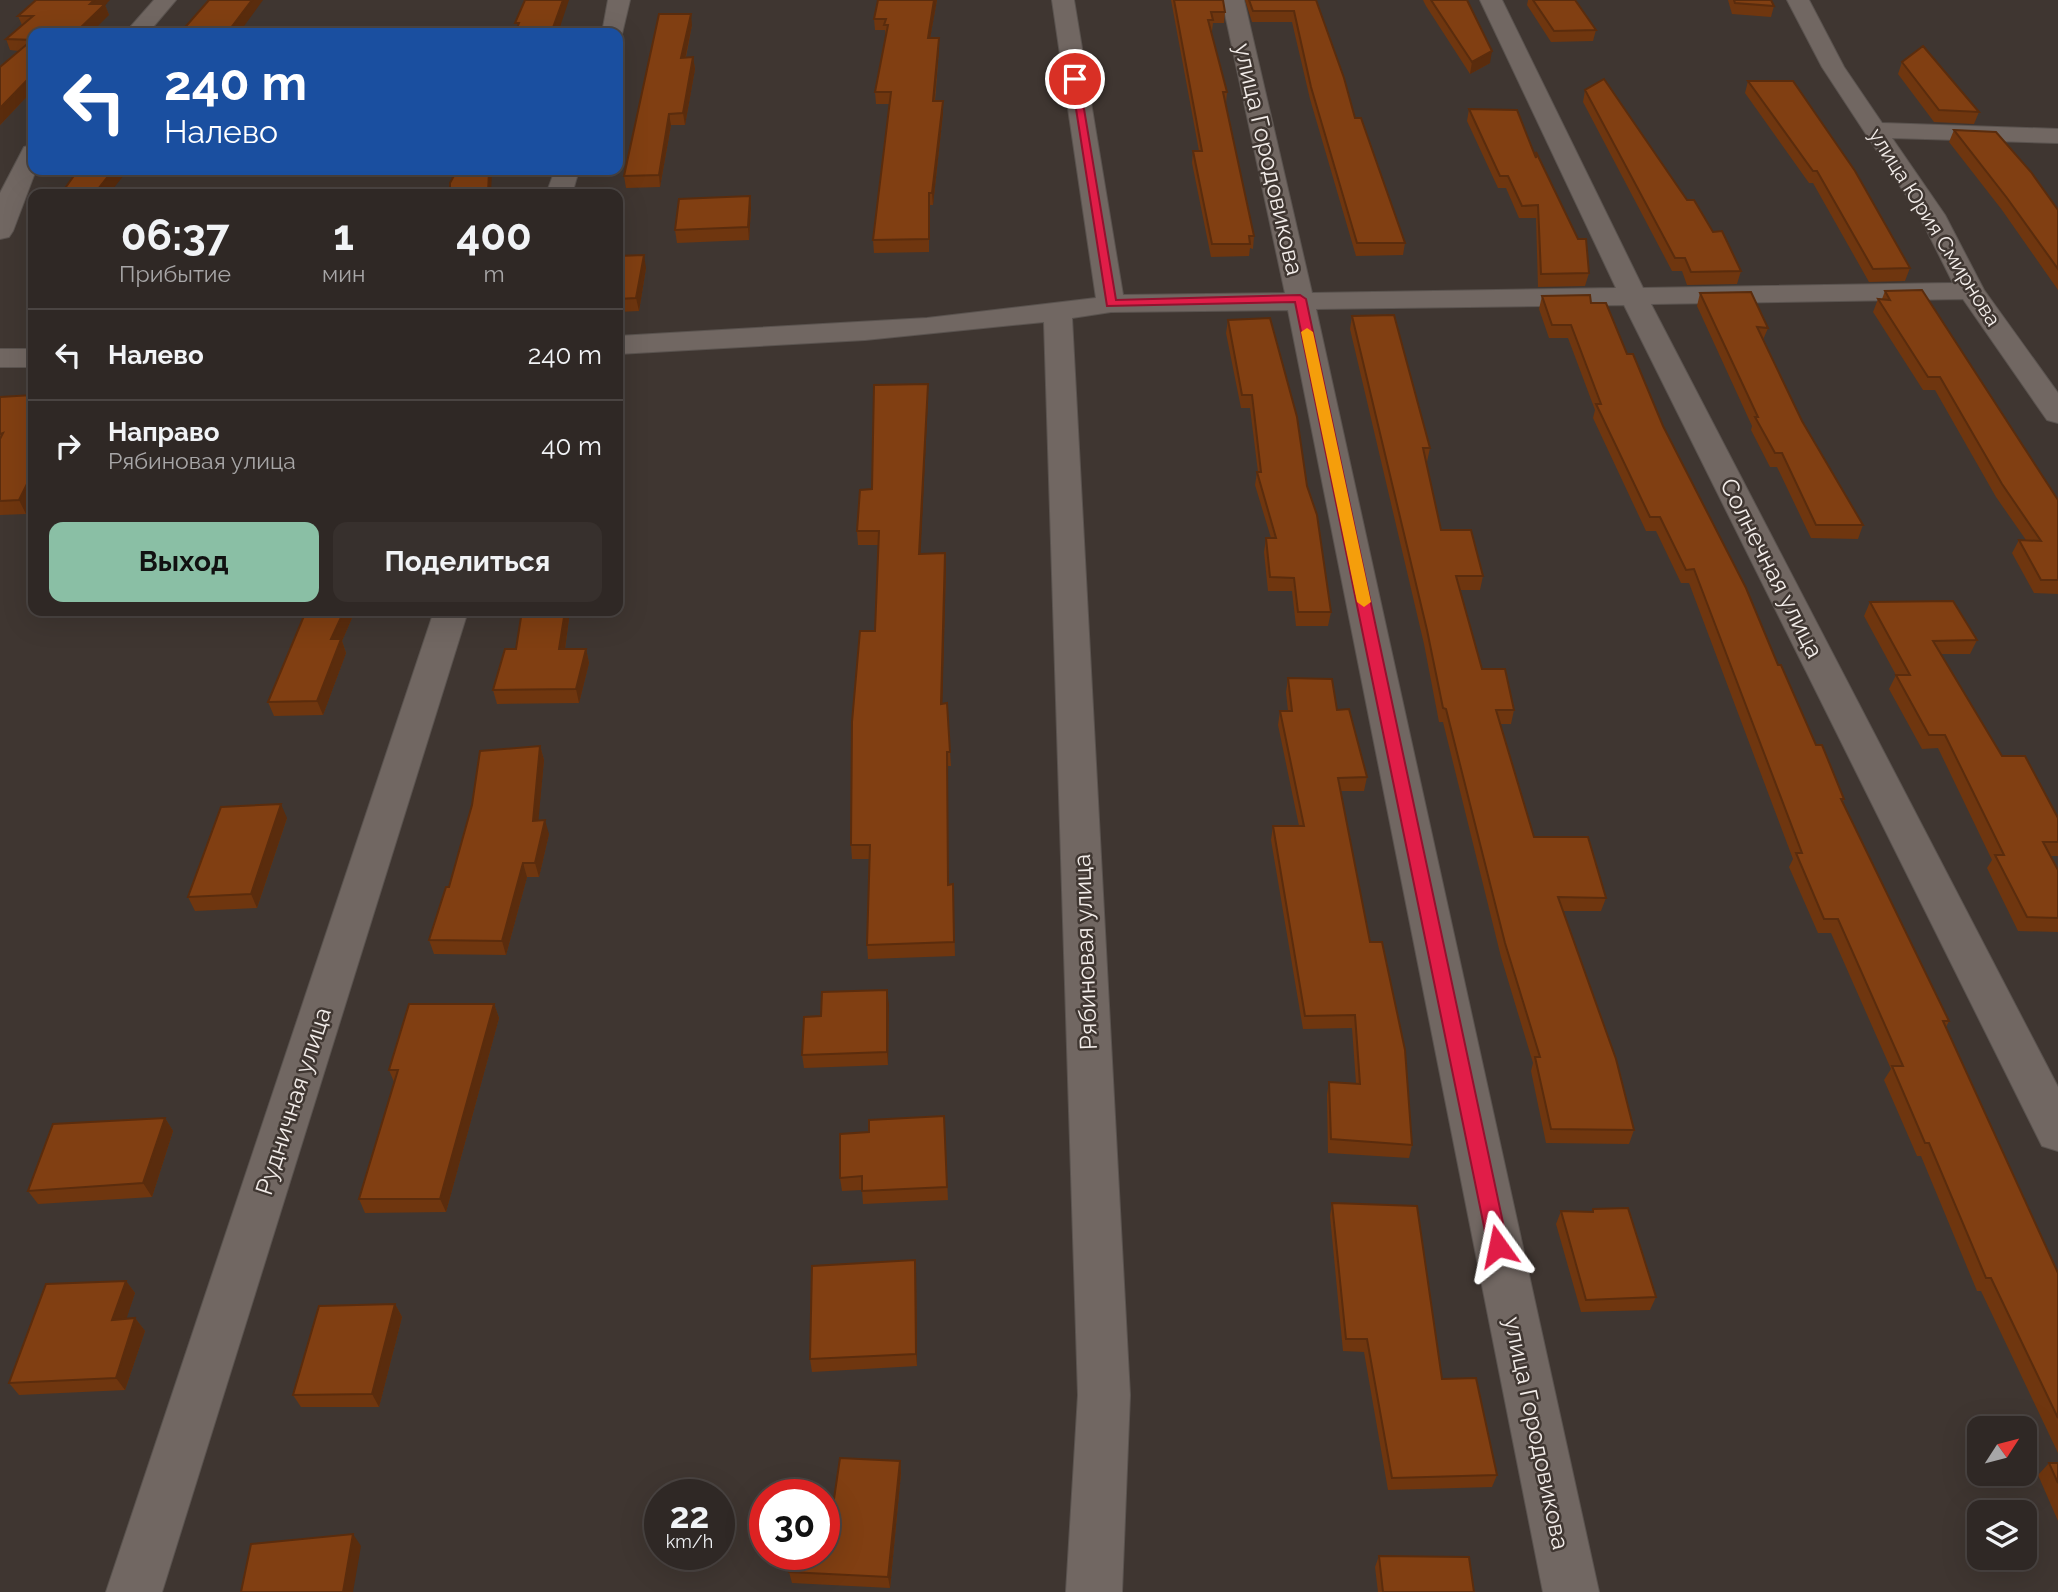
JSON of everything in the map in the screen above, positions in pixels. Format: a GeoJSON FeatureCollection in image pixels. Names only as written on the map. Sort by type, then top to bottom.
{"type":"FeatureCollection","features":[{"type":"Feature","properties":{"kind":"street"},"geometry":{"type":"LineString","coordinates":[[140,28],[165,0]]}},
{"type":"Feature","properties":{"kind":"street"},"geometry":{"type":"LineString","coordinates":[[614,28],[620,0]]}},
{"type":"Feature","properties":{"kind":"street"},"geometry":{"type":"LineString","coordinates":[[1063,0],[1111,304]]}},
{"type":"Feature","properties":{"kind":"street","name":"улица Городовикова"},"geometry":{"type":"LineString","coordinates":[[1233,0],[1300,299],[1571,1592]]}},
{"type":"Feature","properties":{"kind":"street","name":"Солнечная улица"},"geometry":{"type":"LineString","coordinates":[[1491,0],[1634,297],[2058,1132]]}},
{"type":"Feature","properties":{"kind":"street","name":"улица Юрия Смирнова"},"geometry":{"type":"LineString","coordinates":[[1798,0],[1833,67],[1932,215],[1971,291],[2058,414]]}},
{"type":"Feature","properties":{"kind":"street"},"geometry":{"type":"LineString","coordinates":[[1874,130],[2058,136]]}},
{"type":"Feature","properties":{"kind":"street"},"geometry":{"type":"LineString","coordinates":[[0,231],[15,186],[28,161]]}},
{"type":"Feature","properties":{"kind":"street"},"geometry":{"type":"LineString","coordinates":[[623,345],[827,334],[1058,313],[1111,304],[1300,299],[1971,291]]}},
{"type":"Feature","properties":{"kind":"street","name":"Рябиновая улица"},"geometry":{"type":"LineString","coordinates":[[1058,313],[1104,1395],[1094,1592]]}},
{"type":"Feature","properties":{"kind":"street"},"geometry":{"type":"LineString","coordinates":[[0,358],[28,358]]}},
{"type":"Feature","properties":{"kind":"street","name":"Рудничная улица"},"geometry":{"type":"LineString","coordinates":[[134,1592],[449,616]]}},
{"type":"Feature","properties":{"kind":"building"},"geometry":{"type":"Polygon","coordinates":[[[36,0],[94,0],[90,4],[105,4],[80,28],[28,28],[28,40],[6,39],[33,16],[18,16],[36,0]]]}},
{"type":"Feature","properties":{"kind":"building"},"geometry":{"type":"Polygon","coordinates":[[[209,0],[252,0],[231,28],[184,28],[209,0]]]}},
{"type":"Feature","properties":{"kind":"building"},"geometry":{"type":"Polygon","coordinates":[[[525,0],[563,0],[553,28],[517,28],[519,23],[515,23],[525,0]]]}},
{"type":"Feature","properties":{"kind":"building"},"geometry":{"type":"Polygon","coordinates":[[[878,0],[934,0],[928,38],[939,38],[933,101],[943,101],[932,193],[929,193],[929,239],[873,240],[891,92],[875,92],[888,25],[884,25],[886,19],[874,19],[878,0]]]}},
{"type":"Feature","properties":{"kind":"building"},"geometry":{"type":"Polygon","coordinates":[[[1174,0],[1223,0],[1225,12],[1211,12],[1213,20],[1208,20],[1227,92],[1223,92],[1254,236],[1249,236],[1250,244],[1212,244],[1193,151],[1202,151],[1174,0]]]}},
{"type":"Feature","properties":{"kind":"building"},"geometry":{"type":"Polygon","coordinates":[[[1249,0],[1316,0],[1344,78],[1355,118],[1361,118],[1405,243],[1357,243],[1311,87],[1294,11],[1253,11],[1249,0]]]}},
{"type":"Feature","properties":{"kind":"building"},"geometry":{"type":"Polygon","coordinates":[[[1431,0],[1467,0],[1492,51],[1472,62],[1431,0]]]}},
{"type":"Feature","properties":{"kind":"building"},"geometry":{"type":"Polygon","coordinates":[[[1533,0],[1575,0],[1596,30],[1554,31],[1533,0]]]}},
{"type":"Feature","properties":{"kind":"building"},"geometry":{"type":"Polygon","coordinates":[[[1734,0],[1771,0],[1774,6],[1735,3],[1734,0]]]}},
{"type":"Feature","properties":{"kind":"building"},"geometry":{"type":"Polygon","coordinates":[[[659,14],[691,14],[681,58],[693,57],[683,113],[669,114],[659,175],[624,176],[659,14]]]}},
{"type":"Feature","properties":{"kind":"building"},"geometry":{"type":"Polygon","coordinates":[[[28,43],[28,79],[0,108],[0,67],[28,43]]]}},
{"type":"Feature","properties":{"kind":"building"},"geometry":{"type":"Polygon","coordinates":[[[1923,46],[1979,112],[1939,110],[1902,62],[1923,46]]]}},
{"type":"Feature","properties":{"kind":"building"},"geometry":{"type":"Polygon","coordinates":[[[1604,79],[1687,200],[1694,200],[1713,232],[1722,231],[1741,271],[1691,272],[1685,258],[1675,258],[1585,90],[1604,79]]]}},
{"type":"Feature","properties":{"kind":"building"},"geometry":{"type":"Polygon","coordinates":[[[1748,81],[1793,81],[1855,171],[1910,268],[1873,269],[1817,171],[1813,171],[1748,81]]]}},
{"type":"Feature","properties":{"kind":"building"},"geometry":{"type":"Polygon","coordinates":[[[1469,109],[1517,110],[1536,158],[1536,152],[1578,239],[1586,239],[1589,273],[1541,274],[1538,205],[1522,206],[1508,176],[1500,176],[1469,109]]]}},
{"type":"Feature","properties":{"kind":"building"},"geometry":{"type":"Polygon","coordinates":[[[1954,130],[1996,132],[2031,172],[2058,210],[2058,269],[2007,198],[1954,130]]]}},
{"type":"Feature","properties":{"kind":"building"},"geometry":{"type":"Polygon","coordinates":[[[74,175],[109,175],[98,189],[65,189],[74,175]]]}},
{"type":"Feature","properties":{"kind":"building"},"geometry":{"type":"Polygon","coordinates":[[[454,175],[489,175],[488,189],[450,189],[454,175]]]}},
{"type":"Feature","properties":{"kind":"building"},"geometry":{"type":"Polygon","coordinates":[[[750,196],[748,227],[675,230],[679,199],[750,196]]]}},
{"type":"Feature","properties":{"kind":"building"},"geometry":{"type":"Polygon","coordinates":[[[644,255],[636,298],[623,299],[623,256],[644,255]]]}},
{"type":"Feature","properties":{"kind":"building"},"geometry":{"type":"Polygon","coordinates":[[[1922,290],[2058,500],[2058,580],[2041,580],[2019,540],[2041,541],[2002,484],[1940,377],[1928,377],[1878,299],[1890,300],[1885,291],[1922,290]]]}},
{"type":"Feature","properties":{"kind":"building"},"geometry":{"type":"Polygon","coordinates":[[[1751,292],[1768,328],[1757,327],[1802,421],[1863,525],[1816,525],[1782,453],[1775,453],[1755,417],[1758,417],[1700,293],[1751,292]]]}},
{"type":"Feature","properties":{"kind":"building"},"geometry":{"type":"Polygon","coordinates":[[[1590,295],[1591,303],[1606,303],[1627,354],[1633,354],[1663,426],[1746,588],[1778,665],[1781,665],[1816,745],[1822,745],[1844,799],[1841,799],[1949,1021],[1943,1021],[2058,1273],[2058,1418],[1991,1278],[1986,1278],[1929,1143],[1925,1143],[1892,1066],[1903,1066],[1838,919],[1824,919],[1796,853],[1802,853],[1694,569],[1686,570],[1660,517],[1650,517],[1596,404],[1601,404],[1571,325],[1552,325],[1542,296],[1590,295]]]}},
{"type":"Feature","properties":{"kind":"building"},"geometry":{"type":"Polygon","coordinates":[[[1394,315],[1430,448],[1423,448],[1441,530],[1471,530],[1483,576],[1456,576],[1482,669],[1505,669],[1514,710],[1496,710],[1534,837],[1588,837],[1606,898],[1558,897],[1616,1059],[1634,1130],[1551,1129],[1535,1057],[1540,1057],[1505,943],[1446,709],[1443,708],[1352,316],[1394,315]]]}},
{"type":"Feature","properties":{"kind":"building"},"geometry":{"type":"Polygon","coordinates":[[[1270,318],[1297,417],[1307,486],[1317,515],[1331,612],[1298,612],[1294,578],[1270,577],[1266,538],[1276,538],[1257,472],[1261,472],[1252,395],[1242,395],[1228,320],[1270,318]]]}},
{"type":"Feature","properties":{"kind":"building"},"geometry":{"type":"Polygon","coordinates":[[[928,384],[919,554],[945,553],[941,704],[947,703],[950,752],[947,752],[948,885],[953,884],[954,942],[867,945],[870,845],[851,845],[852,722],[860,631],[875,631],[879,531],[857,531],[860,490],[872,489],[874,385],[928,384]]]}},
{"type":"Feature","properties":{"kind":"building"},"geometry":{"type":"Polygon","coordinates":[[[28,395],[28,482],[19,500],[0,501],[0,439],[3,433],[0,434],[0,397],[28,395]]]}},
{"type":"Feature","properties":{"kind":"building"},"geometry":{"type":"Polygon","coordinates":[[[1953,601],[1977,640],[1933,641],[2002,756],[2025,756],[2058,818],[2058,842],[2043,842],[2058,870],[2058,918],[2027,917],[1995,855],[2004,855],[1945,735],[1929,735],[1896,675],[1910,675],[1870,602],[1953,601]]]}},
{"type":"Feature","properties":{"kind":"building"},"geometry":{"type":"Polygon","coordinates":[[[304,616],[342,616],[331,639],[341,639],[317,701],[268,702],[304,616]]]}},
{"type":"Feature","properties":{"kind":"building"},"geometry":{"type":"Polygon","coordinates":[[[521,616],[564,616],[559,649],[586,649],[576,689],[493,690],[505,649],[516,649],[521,616]]]}},
{"type":"Feature","properties":{"kind":"building"},"geometry":{"type":"Polygon","coordinates":[[[1288,678],[1332,679],[1337,710],[1349,709],[1367,777],[1338,778],[1370,942],[1382,942],[1405,1050],[1412,1145],[1331,1139],[1329,1082],[1360,1084],[1355,1015],[1305,1016],[1273,826],[1304,826],[1280,711],[1292,711],[1288,678]]]}},
{"type":"Feature","properties":{"kind":"building"},"geometry":{"type":"Polygon","coordinates":[[[540,746],[533,821],[545,820],[535,863],[523,863],[502,941],[429,940],[446,887],[449,887],[472,805],[480,751],[540,746]]]}},
{"type":"Feature","properties":{"kind":"building"},"geometry":{"type":"Polygon","coordinates":[[[281,804],[251,894],[188,897],[221,807],[281,804]]]}},
{"type":"Feature","properties":{"kind":"building"},"geometry":{"type":"Polygon","coordinates":[[[887,990],[887,1052],[802,1055],[804,1017],[821,1016],[822,992],[887,990]]]}},
{"type":"Feature","properties":{"kind":"building"},"geometry":{"type":"Polygon","coordinates":[[[409,1004],[494,1004],[440,1199],[359,1199],[398,1070],[389,1070],[409,1004]]]}},
{"type":"Feature","properties":{"kind":"building"},"geometry":{"type":"Polygon","coordinates":[[[944,1116],[947,1187],[862,1191],[862,1176],[840,1178],[840,1134],[869,1132],[869,1120],[944,1116]]]}},
{"type":"Feature","properties":{"kind":"building"},"geometry":{"type":"Polygon","coordinates":[[[165,1118],[143,1183],[28,1191],[53,1124],[165,1118]]]}},
{"type":"Feature","properties":{"kind":"building"},"geometry":{"type":"Polygon","coordinates":[[[1332,1203],[1417,1206],[1442,1379],[1476,1378],[1497,1475],[1392,1478],[1367,1339],[1346,1339],[1332,1203]]]}},
{"type":"Feature","properties":{"kind":"building"},"geometry":{"type":"Polygon","coordinates":[[[1628,1208],[1656,1297],[1586,1300],[1561,1211],[1593,1212],[1593,1209],[1628,1208]]]}},
{"type":"Feature","properties":{"kind":"building"},"geometry":{"type":"Polygon","coordinates":[[[915,1260],[916,1354],[810,1359],[812,1266],[915,1260]]]}},
{"type":"Feature","properties":{"kind":"building"},"geometry":{"type":"Polygon","coordinates":[[[126,1281],[112,1320],[135,1318],[116,1378],[9,1383],[46,1284],[126,1281]]]}},
{"type":"Feature","properties":{"kind":"building"},"geometry":{"type":"Polygon","coordinates":[[[395,1304],[372,1394],[293,1395],[319,1306],[395,1304]]]}},
{"type":"Feature","properties":{"kind":"building"},"geometry":{"type":"Polygon","coordinates":[[[840,1458],[900,1461],[888,1577],[789,1572],[840,1570],[840,1479],[837,1479],[840,1458]]]}},
{"type":"Feature","properties":{"kind":"building"},"geometry":{"type":"Polygon","coordinates":[[[2049,1463],[2058,1463],[2058,1483],[2049,1463]]]}},
{"type":"Feature","properties":{"kind":"building"},"geometry":{"type":"Polygon","coordinates":[[[353,1534],[343,1592],[241,1592],[251,1544],[353,1534]]]}},
{"type":"Feature","properties":{"kind":"building"},"geometry":{"type":"Polygon","coordinates":[[[1379,1556],[1469,1557],[1474,1592],[1383,1592],[1379,1556]]]}},
{"type":"Feature","properties":{"kind":"slow traffic"},"geometry":{"type":"LineString","coordinates":[[1307,332],[1364,602]]}},
{"type":"Feature","properties":{"kind":"route"},"geometry":{"type":"LineString","coordinates":[[1075,79],[1111,304],[1300,299],[1498,1246]]}}]}
